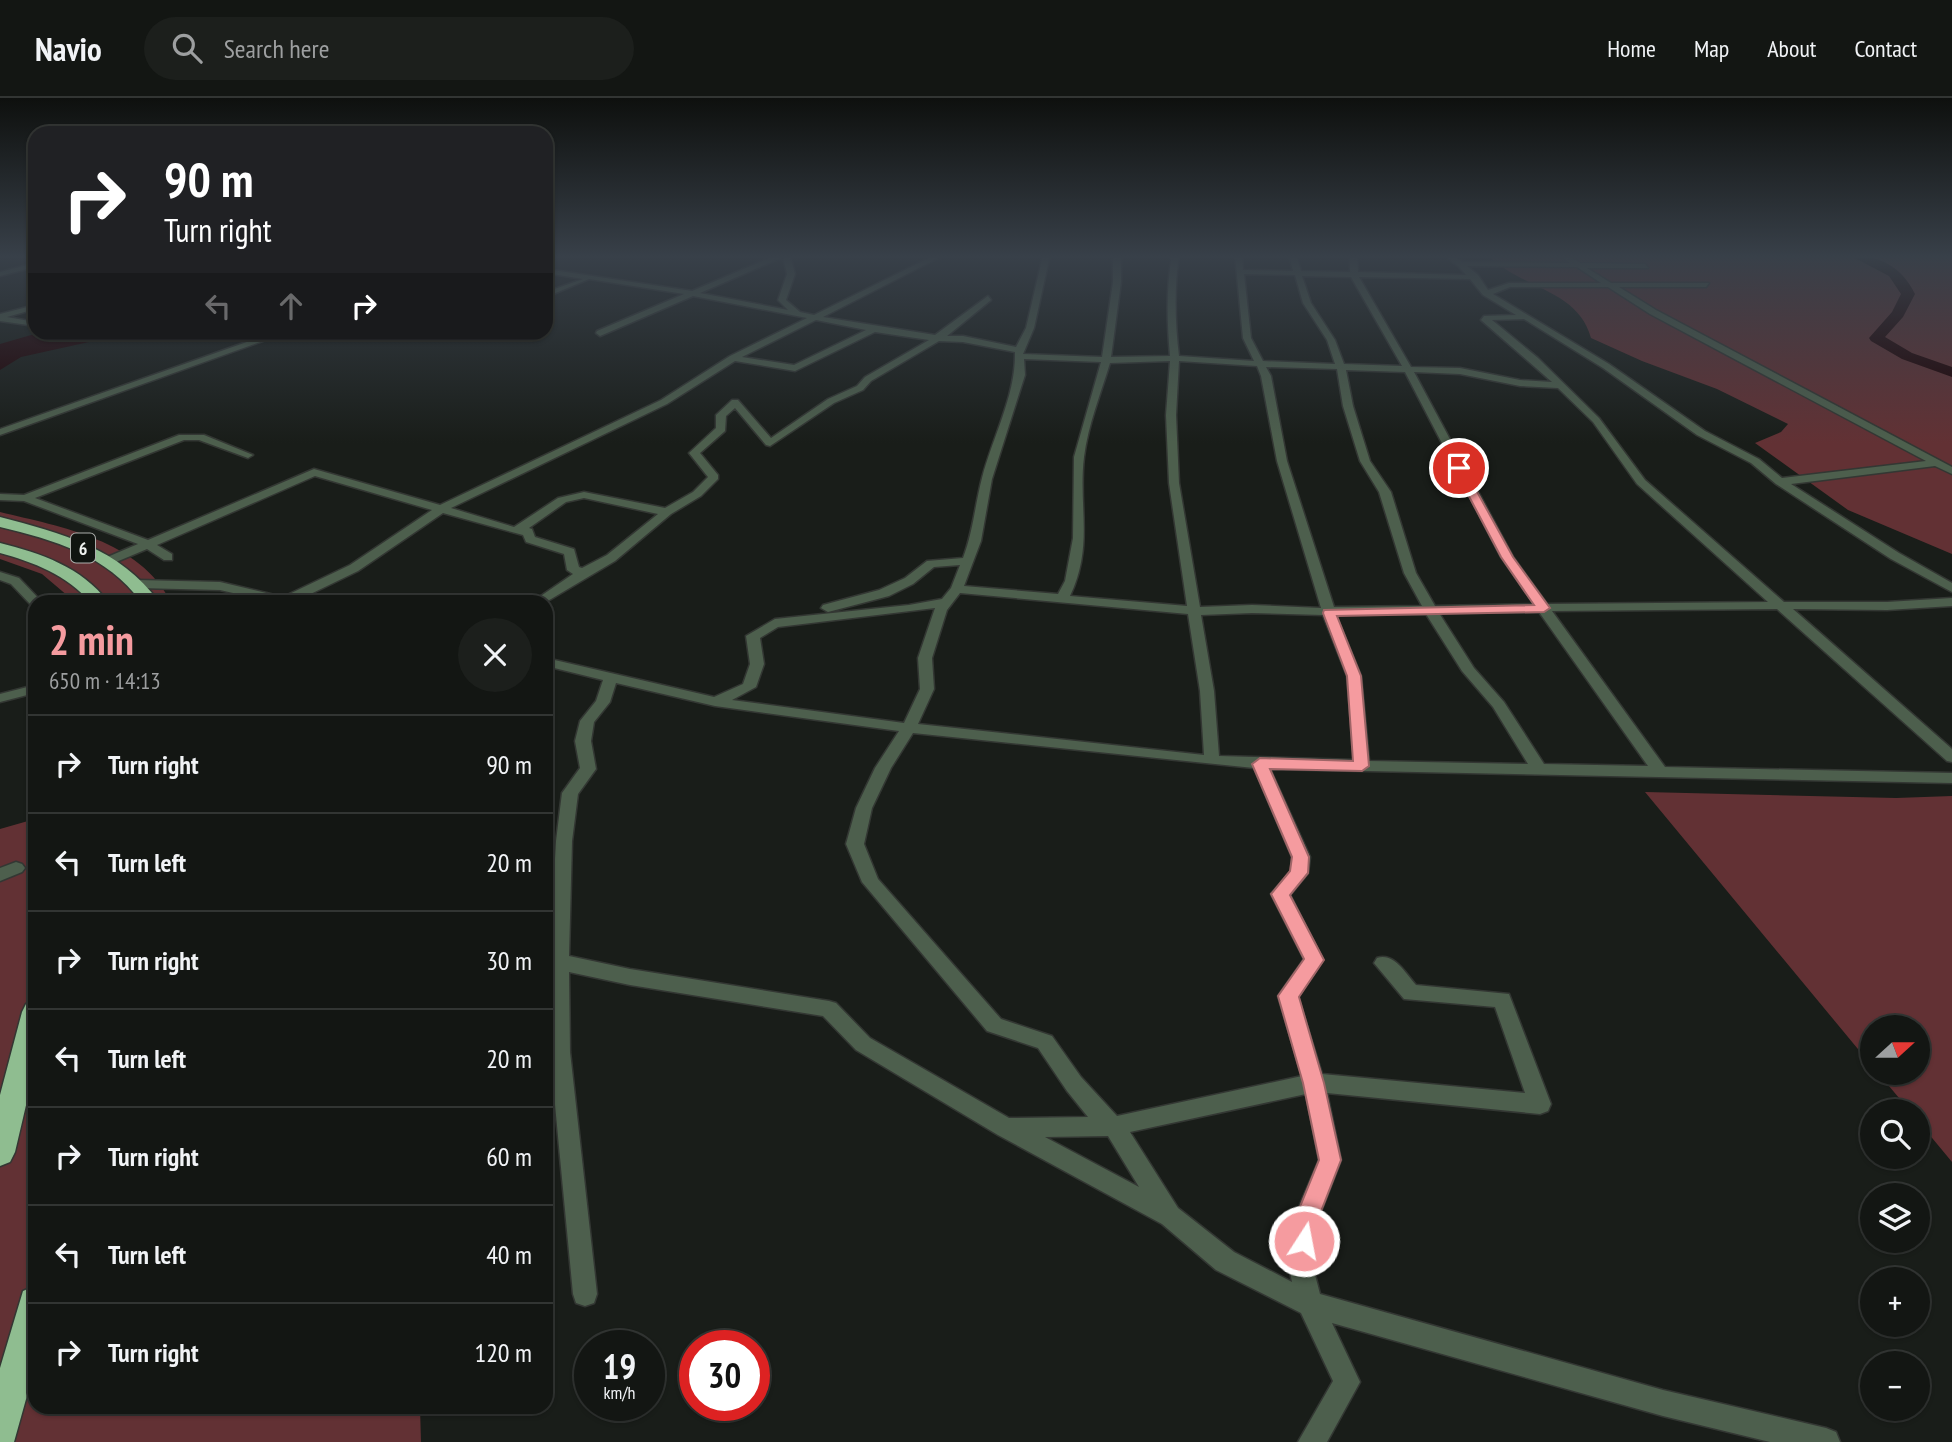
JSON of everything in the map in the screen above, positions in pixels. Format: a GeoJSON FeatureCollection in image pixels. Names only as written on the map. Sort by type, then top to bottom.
{"type":"FeatureCollection","features":[{"type":"Feature","properties":{"kind":"highway","name":"6"},"geometry":{"type":"LineString","coordinates":[[0,522],[45,534],[109,561],[138,584],[145,595]]}},
{"type":"Feature","properties":{"kind":"highway","name":"6"},"geometry":{"type":"LineString","coordinates":[[0,548],[57,569],[82,583],[93,595]]}},
{"type":"Feature","properties":{"kind":"highway"},"geometry":{"type":"LineString","coordinates":[[0,1152],[28,1040]]}},
{"type":"Feature","properties":{"kind":"highway"},"geometry":{"type":"LineString","coordinates":[[0,1432],[28,1329]]}},
{"type":"Feature","properties":{"kind":"street"},"geometry":{"type":"LineString","coordinates":[[0,318],[28,323]]}},
{"type":"Feature","properties":{"kind":"street"},"geometry":{"type":"LineString","coordinates":[[600,333],[635,318]]}},
{"type":"Feature","properties":{"kind":"street"},"geometry":{"type":"LineString","coordinates":[[300,595],[354,568],[441,509],[664,402],[733,358],[815,318]]}},
{"type":"Feature","properties":{"kind":"street"},"geometry":{"type":"LineString","coordinates":[[819,318],[874,329],[935,338],[963,339],[1019,353],[1106,360],[1175,358],[1341,368],[1460,371],[1520,383],[1561,386]]}},
{"type":"Feature","properties":{"kind":"street"},"geometry":{"type":"LineString","coordinates":[[549,595],[611,558],[667,512],[697,494],[713,477],[694,453],[721,429],[722,415],[735,402],[770,443],[831,401],[860,388],[868,379],[948,331],[964,318]]}},
{"type":"Feature","properties":{"kind":"street"},"geometry":{"type":"LineString","coordinates":[[1032,318],[1019,353],[1020,375],[987,479],[975,541],[952,595],[941,609],[925,658],[927,689],[909,729],[883,768],[864,808],[855,844],[871,882],[994,1025],[1045,1042],[1074,1084],[1103,1118],[1114,1126],[1170,1216]]}},
{"type":"Feature","properties":{"kind":"street"},"geometry":{"type":"LineString","coordinates":[[1062,600],[1071,581],[1079,538],[1079,457],[1106,360],[1112,318]]}},
{"type":"Feature","properties":{"kind":"street"},"geometry":{"type":"LineString","coordinates":[[1172,318],[1175,358],[1171,415],[1174,483],[1207,691],[1212,761]]}},
{"type":"Feature","properties":{"kind":"street"},"geometry":{"type":"LineString","coordinates":[[1245,318],[1247,338],[1266,376],[1282,461],[1329,613],[1354,676],[1362,766]]}},
{"type":"Feature","properties":{"kind":"street"},"geometry":{"type":"LineString","coordinates":[[1317,318],[1331,340],[1365,461],[1385,492],[1410,573],[1448,640],[1469,671],[1499,705],[1539,770]]}},
{"type":"Feature","properties":{"kind":"street"},"geometry":{"type":"LineString","coordinates":[[1379,318],[1507,557],[1661,773]]}},
{"type":"Feature","properties":{"kind":"street"},"geometry":{"type":"LineString","coordinates":[[1496,318],[1484,318],[1526,352],[1596,420],[1641,482],[1952,757]]}},
{"type":"Feature","properties":{"kind":"street"},"geometry":{"type":"LineString","coordinates":[[1527,318],[1606,366],[1701,433],[1755,461],[1780,482],[1952,589]]}},
{"type":"Feature","properties":{"kind":"street"},"geometry":{"type":"LineString","coordinates":[[1667,318],[1722,350],[1952,471]]}},
{"type":"Feature","properties":{"kind":"street"},"geometry":{"type":"LineString","coordinates":[[733,358],[795,368],[874,329]]}},
{"type":"Feature","properties":{"kind":"street"},"geometry":{"type":"LineString","coordinates":[[0,432],[261,340]]}},
{"type":"Feature","properties":{"kind":"street"},"geometry":{"type":"LineString","coordinates":[[25,498],[183,437],[200,437],[248,455]]}},
{"type":"Feature","properties":{"kind":"street"},"geometry":{"type":"LineString","coordinates":[[1780,482],[1936,463]]}},
{"type":"Feature","properties":{"kind":"street"},"geometry":{"type":"LineString","coordinates":[[109,561],[314,472],[516,531],[528,531],[530,539],[570,552],[573,570],[584,572]]}},
{"type":"Feature","properties":{"kind":"street"},"geometry":{"type":"LineString","coordinates":[[516,531],[562,500],[584,495],[667,512]]}},
{"type":"Feature","properties":{"kind":"street"},"geometry":{"type":"LineString","coordinates":[[0,497],[25,498],[148,544],[168,557]]}},
{"type":"Feature","properties":{"kind":"street"},"geometry":{"type":"LineString","coordinates":[[715,702],[749,687],[757,664],[754,636],[785,617],[884,593],[909,581],[931,564],[967,562]]}},
{"type":"Feature","properties":{"kind":"street"},"geometry":{"type":"LineString","coordinates":[[0,576],[15,581],[29,595]]}},
{"type":"Feature","properties":{"kind":"street"},"geometry":{"type":"LineString","coordinates":[[138,584],[220,586],[257,595]]}},
{"type":"Feature","properties":{"kind":"street"},"geometry":{"type":"LineString","coordinates":[[775,623],[909,609],[952,595],[1062,600],[1196,611],[1252,609],[1329,613],[1778,605],[1887,606],[1952,602]]}},
{"type":"Feature","properties":{"kind":"street"},"geometry":{"type":"LineString","coordinates":[[553,664],[715,702],[909,729],[1212,761],[1952,778]]}},
{"type":"Feature","properties":{"kind":"street"},"geometry":{"type":"LineString","coordinates":[[585,1294],[561,1052],[559,962],[564,841],[570,793],[588,769],[583,741],[587,721],[603,702],[611,678]]}},
{"type":"Feature","properties":{"kind":"street"},"geometry":{"type":"LineString","coordinates":[[0,698],[28,690]]}},
{"type":"Feature","properties":{"kind":"street"},"geometry":{"type":"LineString","coordinates":[[1260,764],[1301,857],[1299,873],[1280,894],[1314,960],[1288,996],[1314,1083],[1330,1160],[1308,1214],[1301,1267],[1310,1304],[1347,1381],[1312,1442]]}},
{"type":"Feature","properties":{"kind":"street"},"geometry":{"type":"LineString","coordinates":[[559,962],[630,977],[828,1009],[863,1044],[1006,1128],[1170,1216],[1225,1261],[1310,1304],[1663,1403],[1826,1442]]}},
{"type":"Feature","properties":{"kind":"street"},"geometry":{"type":"LineString","coordinates":[[1006,1128],[1114,1126],[1314,1083],[1540,1104],[1502,1000],[1411,993],[1384,963]]}},
{"type":"Feature","properties":{"kind":"shaded area"},"geometry":{"type":"Polygon","coordinates":[[[1581,318],[1952,318],[1952,554],[1848,510],[1755,443],[1781,432],[1788,424],[1717,389],[1642,361],[1591,338],[1581,318]]]}},
{"type":"Feature","properties":{"kind":"shaded area"},"geometry":{"type":"Polygon","coordinates":[[[28,336],[28,340],[90,340],[21,357],[0,370],[0,344],[28,336]]]}},
{"type":"Feature","properties":{"kind":"shaded area"},"geometry":{"type":"Polygon","coordinates":[[[0,512],[97,539],[140,564],[166,595],[67,595],[42,574],[0,559],[0,512]]]}},
{"type":"Feature","properties":{"kind":"shaded area"},"geometry":{"type":"Polygon","coordinates":[[[1645,792],[1896,798],[1952,796],[1952,1162],[1930,1135],[1930,1099],[1900,1099],[1888,1085],[1930,1085],[1930,1015],[1860,1015],[1860,1052],[1645,792]]]}},
{"type":"Feature","properties":{"kind":"shaded area"},"geometry":{"type":"Polygon","coordinates":[[[28,821],[28,1414],[420,1414],[421,1442],[0,1442],[0,829],[28,821]]]}},
{"type":"Feature","properties":{"kind":"waterway"},"geometry":{"type":"LineString","coordinates":[[1895,318],[1876,338],[1907,356],[1952,372]]}},
{"type":"Feature","properties":{"kind":"route"},"geometry":{"type":"LineString","coordinates":[[1304,1241],[1308,1214],[1330,1160],[1314,1083],[1288,996],[1314,960],[1280,894],[1299,873],[1301,857],[1260,764],[1362,766],[1354,676],[1329,613],[1544,608],[1507,557],[1459,468]]}}]}
